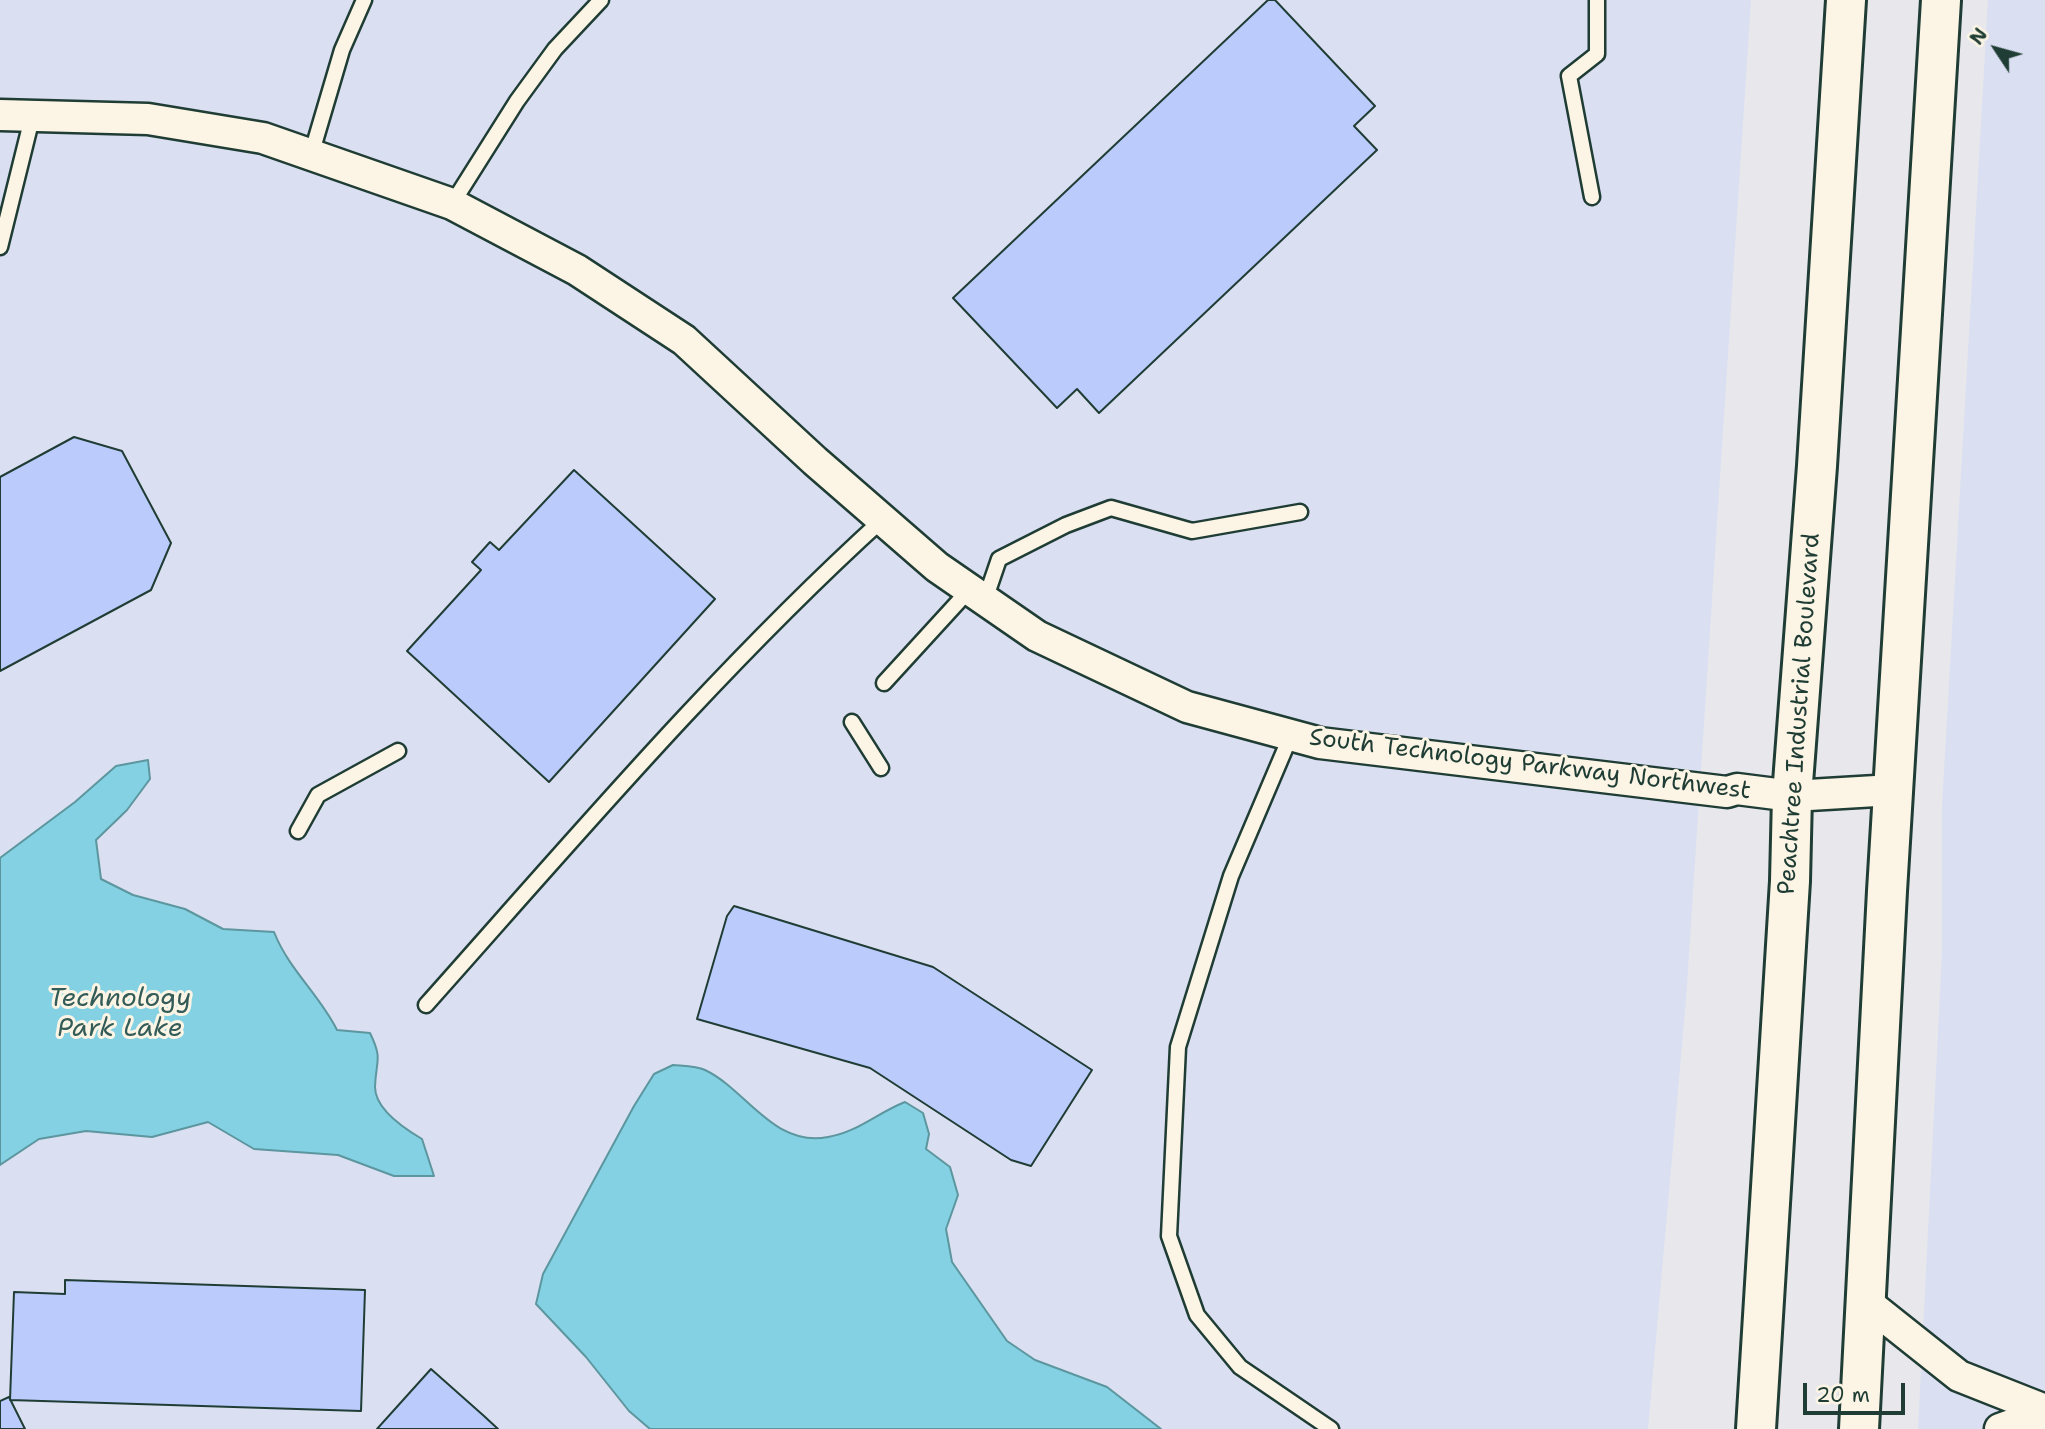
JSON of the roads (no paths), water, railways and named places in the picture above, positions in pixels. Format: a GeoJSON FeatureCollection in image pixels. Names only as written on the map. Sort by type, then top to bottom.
{"type":"FeatureCollection","features":[{"type":"Feature","properties":{"kind":"highway","name":"Peachtree Industrial Boulevard"},"geometry":{"type":"LineString","coordinates":[[1756,1429],[1790,881],[1792,796],[1817,466],[1846,0]]}},
{"type":"Feature","properties":{"kind":"highway"},"geometry":{"type":"LineString","coordinates":[[1859,1429],[1893,790],[1941,0]]}},
{"type":"Feature","properties":{"kind":"street","name":"South Technology Parkway Northwest"},"geometry":{"type":"LineString","coordinates":[[0,115],[148,119],[264,138],[452,204],[577,270],[684,340],[937,566],[1037,636],[1187,707],[1291,735],[1348,746],[1727,792],[1737,789],[1792,796],[1893,790]]}},
{"type":"Feature","properties":{"kind":"street"},"geometry":{"type":"LineString","coordinates":[[1866,1302],[1959,1376],[2045,1411]]}},
{"type":"Feature","properties":{"kind":"street"},"geometry":{"type":"LineString","coordinates":[[2000,1429],[2045,1411]]}},
{"type":"Feature","properties":{"kind":"lane"},"geometry":{"type":"LineString","coordinates":[[311,155],[342,50],[364,0]]}},
{"type":"Feature","properties":{"kind":"lane"},"geometry":{"type":"LineString","coordinates":[[452,204],[524,90],[555,49],[601,0]]}},
{"type":"Feature","properties":{"kind":"lane"},"geometry":{"type":"LineString","coordinates":[[1592,197],[1569,76],[1597,54],[1597,0]]}},
{"type":"Feature","properties":{"kind":"lane"},"geometry":{"type":"LineString","coordinates":[[0,247],[33,114]]}},
{"type":"Feature","properties":{"kind":"lane"},"geometry":{"type":"LineString","coordinates":[[884,683],[978,594],[999,559],[1066,525],[1111,508],[1192,531],[1300,512]]}},
{"type":"Feature","properties":{"kind":"lane"},"geometry":{"type":"LineString","coordinates":[[426,1004],[713,685],[813,581],[883,519]]}},
{"type":"Feature","properties":{"kind":"lane"},"geometry":{"type":"LineString","coordinates":[[852,722],[881,768]]}},
{"type":"Feature","properties":{"kind":"lane"},"geometry":{"type":"LineString","coordinates":[[1291,735],[1231,876],[1178,1047],[1170,1236],[1197,1315],[1240,1367],[1331,1429]]}},
{"type":"Feature","properties":{"kind":"lane"},"geometry":{"type":"LineString","coordinates":[[298,831],[318,795],[398,751]]}},
{"type":"Feature","properties":{"kind":"water","name":"Technology Park Lake"},"geometry":{"type":"Polygon","coordinates":[[[148,760],[150,779],[127,810],[96,840],[101,879],[133,895],[185,909],[223,929],[274,932],[280,946],[337,1030],[370,1033],[378,1055],[376,1095],[392,1118],[422,1139],[434,1176],[394,1176],[338,1155],[254,1149],[208,1122],[152,1137],[86,1131],[39,1139],[0,1165],[0,858],[75,802],[116,766],[148,760]]]}},
{"type":"Feature","properties":{"kind":"water"},"geometry":{"type":"Polygon","coordinates":[[[673,1065],[705,1070],[734,1090],[776,1126],[809,1138],[839,1135],[905,1102],[923,1113],[929,1134],[926,1149],[950,1167],[958,1195],[946,1229],[952,1262],[1007,1341],[1035,1360],[1107,1387],[1161,1429],[650,1429],[629,1411],[586,1357],[536,1304],[543,1274],[634,1106],[654,1074],[673,1065]]]}}]}
